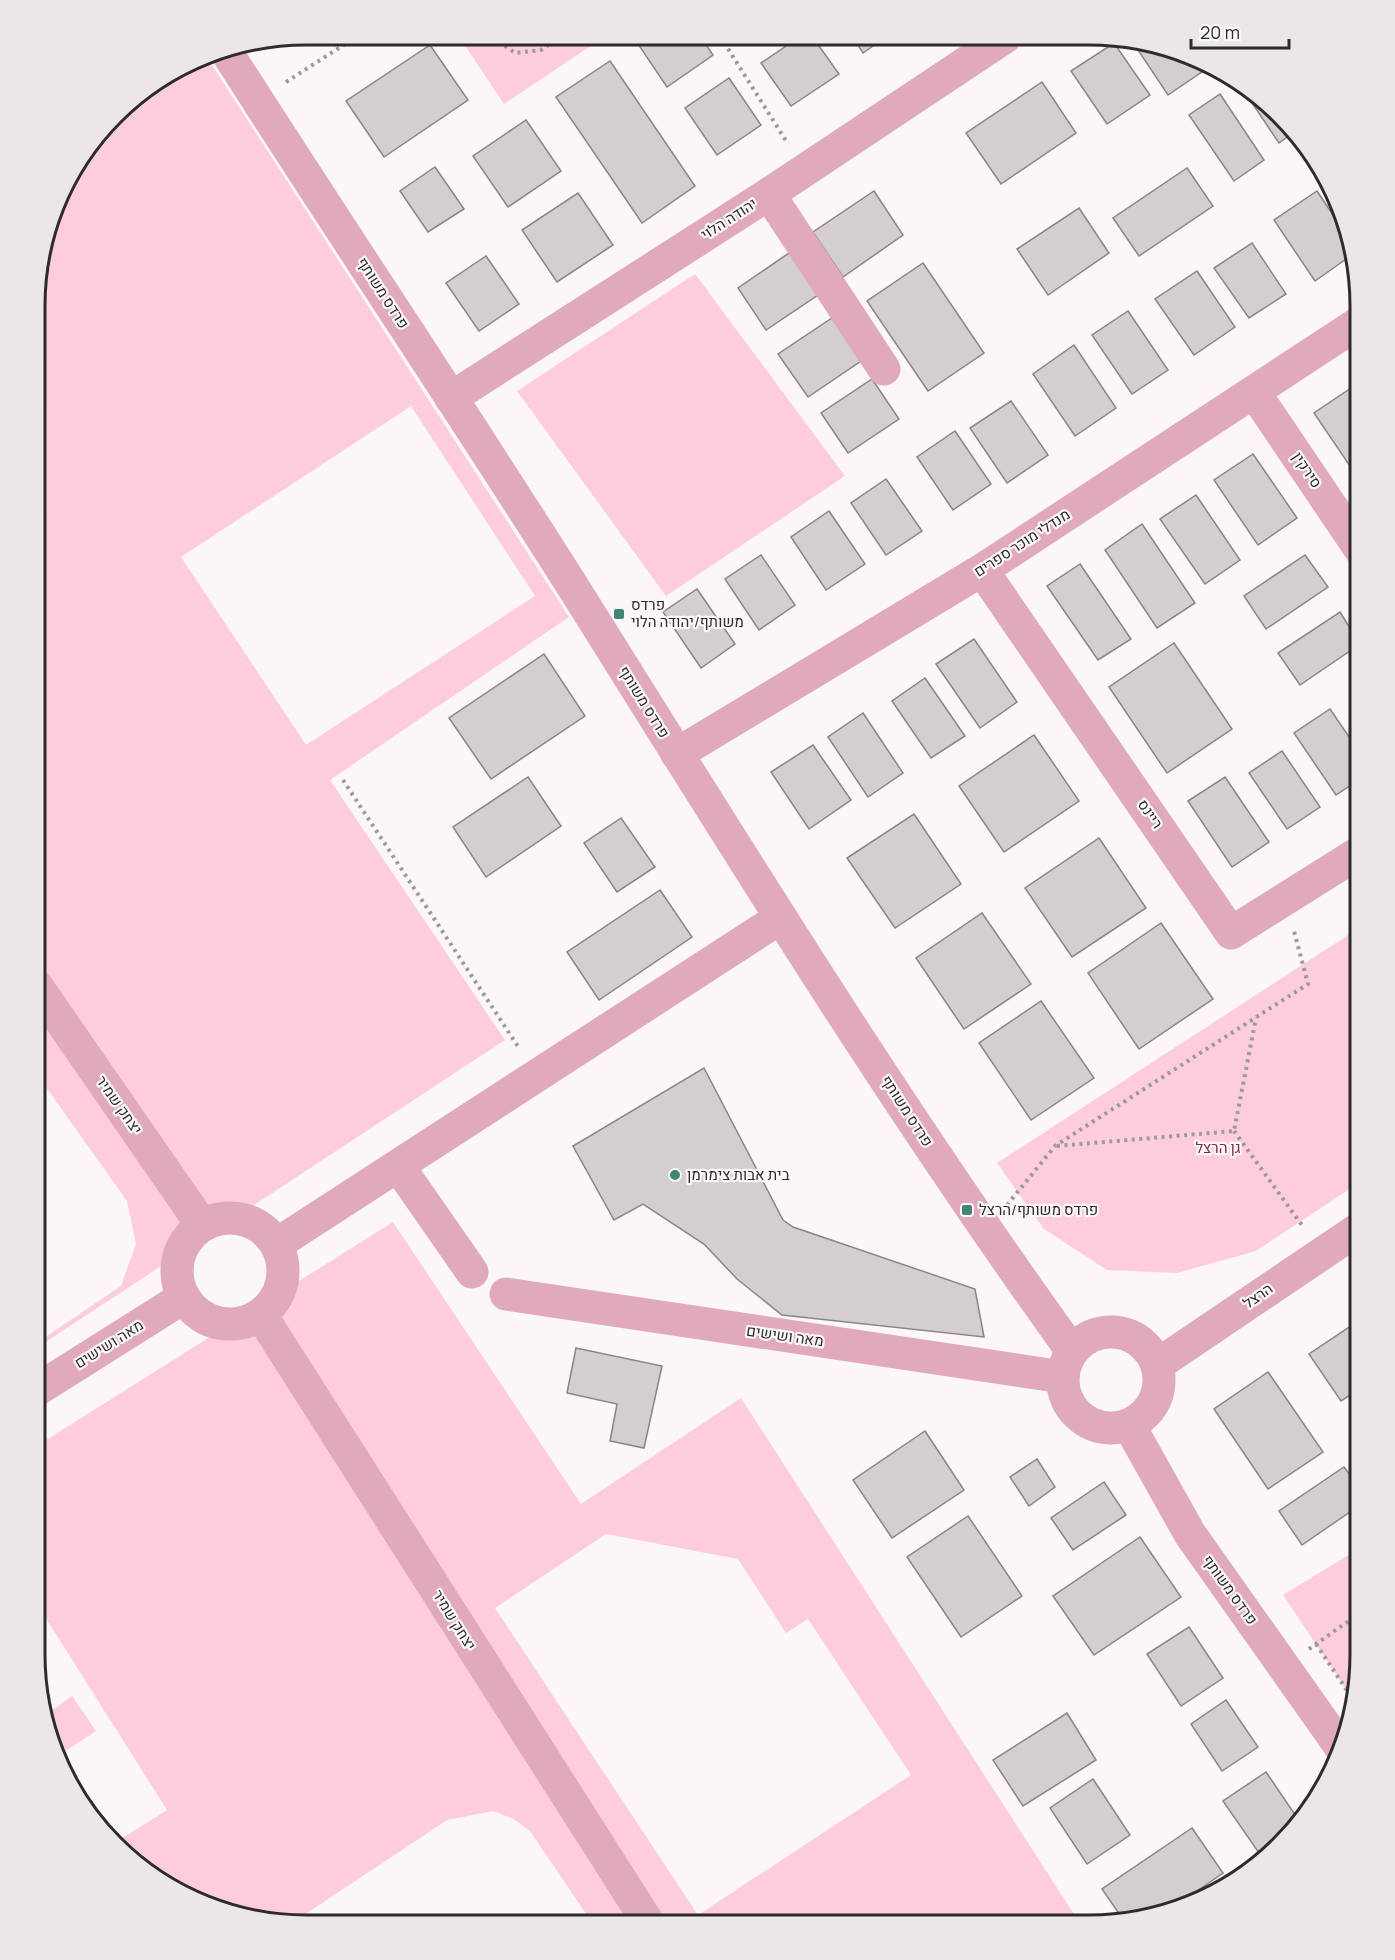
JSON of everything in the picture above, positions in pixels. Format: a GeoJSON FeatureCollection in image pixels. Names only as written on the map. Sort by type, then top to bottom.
{"type":"FeatureCollection","features":[{"type":"Feature","properties":{"kind":"street","name":"יהודה הלוי"},"geometry":{"type":"LineString","coordinates":[[452,398],[769,194],[993,45]]}},
{"type":"Feature","properties":{"kind":"street","name":"פרדס משותף"},"geometry":{"type":"LineString","coordinates":[[230,57],[452,398],[780,918],[986,1231],[1068,1364]]}},
{"type":"Feature","properties":{"kind":"street"},"geometry":{"type":"LineString","coordinates":[[769,194],[884,369]]}},
{"type":"Feature","properties":{"kind":"street","name":"מנדלי מוכר ספרים"},"geometry":{"type":"LineString","coordinates":[[677,754],[982,570],[1350,329]]}},
{"type":"Feature","properties":{"kind":"street","name":"סירקין"},"geometry":{"type":"LineString","coordinates":[[1254,392],[1350,534]]}},
{"type":"Feature","properties":{"kind":"street","name":"ריינס"},"geometry":{"type":"LineString","coordinates":[[982,570],[1231,933],[1350,858]]}},
{"type":"Feature","properties":{"kind":"street"},"geometry":{"type":"LineString","coordinates":[[277,1244],[780,918]]}},
{"type":"Feature","properties":{"kind":"street","name":"יצחק שמיר"},"geometry":{"type":"LineString","coordinates":[[45,998],[202,1225]]}},
{"type":"Feature","properties":{"kind":"street"},"geometry":{"type":"LineString","coordinates":[[399,1167],[472,1272]]}},
{"type":"Feature","properties":{"kind":"street"},"geometry":{"type":"LineString","coordinates":[[223,1218],[239,1218],[261,1227],[277,1244],[284,1267],[280,1291],[270,1308],[261,1315],[242,1324],[222,1324],[201,1316],[184,1298],[179,1286],[177,1268],[180,1253],[188,1238],[202,1225],[223,1218]]}},
{"type":"Feature","properties":{"kind":"street","name":"הרצל"},"geometry":{"type":"LineString","coordinates":[[1157,1365],[1350,1234]]}},
{"type":"Feature","properties":{"kind":"street","name":"מאה ושישים"},"geometry":{"type":"LineString","coordinates":[[506,1294],[1068,1364]]}},
{"type":"Feature","properties":{"kind":"street","name":"מאה ושישים"},"geometry":{"type":"LineString","coordinates":[[45,1385],[184,1298]]}},
{"type":"Feature","properties":{"kind":"street","name":"יצחק שמיר"},"geometry":{"type":"LineString","coordinates":[[261,1315],[643,1915]]}},
{"type":"Feature","properties":{"kind":"street"},"geometry":{"type":"LineString","coordinates":[[1112,1331],[1126,1334],[1140,1341],[1150,1352],[1157,1365],[1158,1394],[1141,1418],[1129,1425],[1102,1427],[1078,1414],[1065,1391],[1068,1364],[1083,1341],[1096,1334],[1112,1331]]}},
{"type":"Feature","properties":{"kind":"street","name":"פרדס משותף"},"geometry":{"type":"LineString","coordinates":[[1129,1425],[1190,1534],[1335,1740]]}},
{"type":"Feature","properties":{"kind":"path"},"geometry":{"type":"LineString","coordinates":[[258,101],[344,45]]}},
{"type":"Feature","properties":{"kind":"path"},"geometry":{"type":"LineString","coordinates":[[506,45],[515,53],[541,50],[548,45]]}},
{"type":"Feature","properties":{"kind":"path"},"geometry":{"type":"LineString","coordinates":[[726,45],[805,170]]}},
{"type":"Feature","properties":{"kind":"path"},"geometry":{"type":"LineString","coordinates":[[343,780],[537,1077]]}},
{"type":"Feature","properties":{"kind":"path"},"geometry":{"type":"LineString","coordinates":[[986,1231],[1055,1146],[1308,984],[1285,899]]}},
{"type":"Feature","properties":{"kind":"path"},"geometry":{"type":"LineString","coordinates":[[1256,1017],[1234,1131],[1321,1252]]}},
{"type":"Feature","properties":{"kind":"path"},"geometry":{"type":"LineString","coordinates":[[1055,1146],[1234,1131]]}},
{"type":"Feature","properties":{"kind":"path"},"geometry":{"type":"LineString","coordinates":[[1347,1691],[1316,1644],[1350,1620]]}},
{"type":"Feature","properties":{"kind":"green space"},"geometry":{"type":"Polygon","coordinates":[[[465,45],[592,45],[504,104],[465,45]]]}},
{"type":"Feature","properties":{"kind":"green space"},"geometry":{"type":"Polygon","coordinates":[[[211,63],[569,617],[330,780],[505,1040],[45,1342],[45,1337],[121,1286],[136,1244],[127,1201],[45,1086],[45,306],[47,272],[54,238],[65,206],[80,175],[99,147],[121,121],[147,99],[175,80],[211,63]],[[411,406],[181,557],[306,745],[535,596],[411,406]]]}},
{"type":"Feature","properties":{"kind":"green space"},"geometry":{"type":"Polygon","coordinates":[[[695,274],[845,476],[666,596],[517,391],[695,274]]]}},
{"type":"Feature","properties":{"kind":"green space","name":"גן הרצל"},"geometry":{"type":"Polygon","coordinates":[[[1350,934],[1350,1189],[1256,1251],[1177,1273],[1107,1270],[1044,1229],[997,1163],[1350,934]]]}},
{"type":"Feature","properties":{"kind":"green space"},"geometry":{"type":"Polygon","coordinates":[[[393,1222],[581,1504],[741,1398],[1075,1915],[698,1915],[587,1915],[530,1831],[514,1819],[493,1811],[447,1820],[304,1915],[272,1913],[238,1906],[191,1888],[161,1871],[121,1839],[167,1810],[45,1617],[45,1441],[393,1222]],[[606,1534],[495,1608],[698,1915],[911,1775],[808,1619],[786,1633],[738,1559],[606,1534]]]}},
{"type":"Feature","properties":{"kind":"green space"},"geometry":{"type":"Polygon","coordinates":[[[1350,1554],[1350,1654],[1347,1691],[1283,1595],[1350,1554]]]}},
{"type":"Feature","properties":{"kind":"green space"},"geometry":{"type":"Polygon","coordinates":[[[72,1696],[96,1731],[64,1752],[51,1711],[72,1696]]]}},
{"type":"Feature","properties":{"kind":"building"},"geometry":{"type":"Polygon","coordinates":[[[430,45],[468,100],[384,157],[346,101],[430,45]]]}},
{"type":"Feature","properties":{"kind":"building"},"geometry":{"type":"Polygon","coordinates":[[[639,45],[706,45],[713,55],[667,87],[639,45]]]}},
{"type":"Feature","properties":{"kind":"building"},"geometry":{"type":"Polygon","coordinates":[[[788,45],[818,45],[839,74],[791,106],[761,63],[788,45]]]}},
{"type":"Feature","properties":{"kind":"building"},"geometry":{"type":"Polygon","coordinates":[[[858,45],[874,45],[863,53],[858,45]]]}},
{"type":"Feature","properties":{"kind":"building"},"geometry":{"type":"Polygon","coordinates":[[[1109,46],[1117,47],[1150,95],[1107,124],[1071,71],[1109,46]]]}},
{"type":"Feature","properties":{"kind":"building"},"geometry":{"type":"Polygon","coordinates":[[[1138,50],[1173,59],[1203,71],[1168,95],[1138,50]]]}},
{"type":"Feature","properties":{"kind":"building"},"geometry":{"type":"Polygon","coordinates":[[[610,61],[695,186],[642,223],[556,97],[610,61]]]}},
{"type":"Feature","properties":{"kind":"building"},"geometry":{"type":"Polygon","coordinates":[[[729,78],[761,125],[717,155],[685,108],[729,78]]]}},
{"type":"Feature","properties":{"kind":"building"},"geometry":{"type":"Polygon","coordinates":[[[1042,82],[1076,133],[1001,184],[966,133],[1042,82]]]}},
{"type":"Feature","properties":{"kind":"building"},"geometry":{"type":"Polygon","coordinates":[[[1220,94],[1264,160],[1234,181],[1189,115],[1220,94]]]}},
{"type":"Feature","properties":{"kind":"building"},"geometry":{"type":"Polygon","coordinates":[[[1251,102],[1274,121],[1287,137],[1279,143],[1251,102]]]}},
{"type":"Feature","properties":{"kind":"building"},"geometry":{"type":"Polygon","coordinates":[[[526,120],[561,171],[508,207],[473,156],[526,120]]]}},
{"type":"Feature","properties":{"kind":"building"},"geometry":{"type":"Polygon","coordinates":[[[435,167],[464,209],[428,232],[400,191],[435,167]]]}},
{"type":"Feature","properties":{"kind":"building"},"geometry":{"type":"Polygon","coordinates":[[[1187,168],[1213,206],[1139,256],[1113,218],[1187,168]]]}},
{"type":"Feature","properties":{"kind":"building"},"geometry":{"type":"Polygon","coordinates":[[[874,191],[903,235],[843,277],[813,232],[874,191]]]}},
{"type":"Feature","properties":{"kind":"building"},"geometry":{"type":"Polygon","coordinates":[[[1317,191],[1334,216],[1346,259],[1315,281],[1274,220],[1317,191]]]}},
{"type":"Feature","properties":{"kind":"building"},"geometry":{"type":"Polygon","coordinates":[[[578,193],[613,245],[557,282],[522,230],[578,193]]]}},
{"type":"Feature","properties":{"kind":"building"},"geometry":{"type":"Polygon","coordinates":[[[1079,208],[1109,253],[1048,295],[1017,249],[1079,208]]]}},
{"type":"Feature","properties":{"kind":"building"},"geometry":{"type":"Polygon","coordinates":[[[1252,243],[1286,294],[1249,318],[1214,268],[1252,243]]]}},
{"type":"Feature","properties":{"kind":"building"},"geometry":{"type":"Polygon","coordinates":[[[789,253],[818,295],[766,330],[738,288],[789,253]]]}},
{"type":"Feature","properties":{"kind":"building"},"geometry":{"type":"Polygon","coordinates":[[[486,256],[519,304],[479,331],[446,283],[486,256]]]}},
{"type":"Feature","properties":{"kind":"building"},"geometry":{"type":"Polygon","coordinates":[[[923,263],[984,353],[928,391],[867,301],[923,263]]]}},
{"type":"Feature","properties":{"kind":"building"},"geometry":{"type":"Polygon","coordinates":[[[1197,271],[1235,327],[1194,355],[1155,299],[1197,271]]]}},
{"type":"Feature","properties":{"kind":"building"},"geometry":{"type":"Polygon","coordinates":[[[1128,311],[1168,370],[1132,394],[1092,335],[1128,311]]]}},
{"type":"Feature","properties":{"kind":"building"},"geometry":{"type":"Polygon","coordinates":[[[832,318],[861,361],[808,397],[778,354],[832,318]]]}},
{"type":"Feature","properties":{"kind":"building"},"geometry":{"type":"Polygon","coordinates":[[[1074,345],[1116,408],[1075,436],[1033,374],[1074,345]]]}},
{"type":"Feature","properties":{"kind":"building"},"geometry":{"type":"Polygon","coordinates":[[[872,379],[899,419],[848,453],[821,413],[872,379]]]}},
{"type":"Feature","properties":{"kind":"building"},"geometry":{"type":"Polygon","coordinates":[[[1350,389],[1350,466],[1314,413],[1350,389]]]}},
{"type":"Feature","properties":{"kind":"building"},"geometry":{"type":"Polygon","coordinates":[[[1011,401],[1048,455],[1007,483],[970,428],[1011,401]]]}},
{"type":"Feature","properties":{"kind":"building"},"geometry":{"type":"Polygon","coordinates":[[[955,431],[991,484],[953,510],[917,457],[955,431]]]}},
{"type":"Feature","properties":{"kind":"building"},"geometry":{"type":"Polygon","coordinates":[[[1253,454],[1297,518],[1258,545],[1214,480],[1253,454]]]}},
{"type":"Feature","properties":{"kind":"building"},"geometry":{"type":"Polygon","coordinates":[[[886,479],[922,531],[886,555],[851,503],[886,479]]]}},
{"type":"Feature","properties":{"kind":"building"},"geometry":{"type":"Polygon","coordinates":[[[1196,495],[1240,560],[1205,584],[1160,519],[1196,495]]]}},
{"type":"Feature","properties":{"kind":"building"},"geometry":{"type":"Polygon","coordinates":[[[829,511],[865,564],[826,590],[791,537],[829,511]]]}},
{"type":"Feature","properties":{"kind":"building"},"geometry":{"type":"Polygon","coordinates":[[[1142,524],[1195,603],[1157,628],[1105,550],[1142,524]]]}},
{"type":"Feature","properties":{"kind":"building"},"geometry":{"type":"Polygon","coordinates":[[[761,555],[795,605],[759,630],[725,579],[761,555]]]}},
{"type":"Feature","properties":{"kind":"building"},"geometry":{"type":"Polygon","coordinates":[[[1305,555],[1328,587],[1266,629],[1244,596],[1305,555]]]}},
{"type":"Feature","properties":{"kind":"building"},"geometry":{"type":"Polygon","coordinates":[[[1080,564],[1131,639],[1098,660],[1047,586],[1080,564]]]}},
{"type":"Feature","properties":{"kind":"building"},"geometry":{"type":"Polygon","coordinates":[[[697,589],[735,644],[701,668],[663,612],[697,589]]]}},
{"type":"Feature","properties":{"kind":"building"},"geometry":{"type":"Polygon","coordinates":[[[1340,612],[1350,628],[1350,651],[1300,685],[1278,653],[1340,612]]]}},
{"type":"Feature","properties":{"kind":"building"},"geometry":{"type":"Polygon","coordinates":[[[974,639],[1017,702],[980,728],[936,664],[974,639]]]}},
{"type":"Feature","properties":{"kind":"building"},"geometry":{"type":"Polygon","coordinates":[[[1174,643],[1232,729],[1167,773],[1109,687],[1174,643]]]}},
{"type":"Feature","properties":{"kind":"building"},"geometry":{"type":"Polygon","coordinates":[[[544,654],[585,716],[491,779],[449,718],[544,654]]]}},
{"type":"Feature","properties":{"kind":"building"},"geometry":{"type":"Polygon","coordinates":[[[925,678],[965,736],[931,758],[892,701],[925,678]]]}},
{"type":"Feature","properties":{"kind":"building"},"geometry":{"type":"Polygon","coordinates":[[[1330,709],[1350,738],[1350,786],[1336,795],[1294,733],[1330,709]]]}},
{"type":"Feature","properties":{"kind":"building"},"geometry":{"type":"Polygon","coordinates":[[[863,713],[903,773],[868,797],[828,737],[863,713]]]}},
{"type":"Feature","properties":{"kind":"building"},"geometry":{"type":"Polygon","coordinates":[[[1034,735],[1079,801],[1004,852],[959,786],[1034,735]]]}},
{"type":"Feature","properties":{"kind":"building"},"geometry":{"type":"Polygon","coordinates":[[[813,745],[851,800],[809,829],[771,772],[813,745]]]}},
{"type":"Feature","properties":{"kind":"building"},"geometry":{"type":"Polygon","coordinates":[[[1282,751],[1320,807],[1287,829],[1249,773],[1282,751]]]}},
{"type":"Feature","properties":{"kind":"building"},"geometry":{"type":"Polygon","coordinates":[[[528,777],[561,826],[486,877],[453,827],[528,777]]]}},
{"type":"Feature","properties":{"kind":"building"},"geometry":{"type":"Polygon","coordinates":[[[1225,777],[1269,842],[1232,867],[1188,801],[1225,777]]]}},
{"type":"Feature","properties":{"kind":"building"},"geometry":{"type":"Polygon","coordinates":[[[914,814],[961,884],[895,928],[847,858],[914,814]]]}},
{"type":"Feature","properties":{"kind":"building"},"geometry":{"type":"Polygon","coordinates":[[[621,818],[655,867],[617,892],[584,843],[621,818]]]}},
{"type":"Feature","properties":{"kind":"building"},"geometry":{"type":"Polygon","coordinates":[[[1099,838],[1146,908],[1072,957],[1025,888],[1099,838]]]}},
{"type":"Feature","properties":{"kind":"building"},"geometry":{"type":"Polygon","coordinates":[[[660,890],[692,937],[599,1000],[567,952],[660,890]]]}},
{"type":"Feature","properties":{"kind":"building"},"geometry":{"type":"Polygon","coordinates":[[[982,913],[1031,984],[964,1029],[916,958],[982,913]]]}},
{"type":"Feature","properties":{"kind":"building"},"geometry":{"type":"Polygon","coordinates":[[[1161,923],[1213,999],[1139,1049],[1088,973],[1161,923]]]}},
{"type":"Feature","properties":{"kind":"building"},"geometry":{"type":"Polygon","coordinates":[[[1041,1001],[1094,1078],[1031,1120],[979,1043],[1041,1001]]]}},
{"type":"Feature","properties":{"kind":"building","name":"בית אבות צימרמן"},"geometry":{"type":"Polygon","coordinates":[[[704,1068],[783,1220],[793,1227],[975,1289],[984,1337],[782,1315],[737,1279],[704,1244],[643,1204],[614,1220],[573,1146],[704,1068]]]}},
{"type":"Feature","properties":{"kind":"building"},"geometry":{"type":"Polygon","coordinates":[[[1350,1327],[1350,1395],[1341,1401],[1309,1354],[1350,1327]]]}},
{"type":"Feature","properties":{"kind":"building"},"geometry":{"type":"Polygon","coordinates":[[[576,1348],[662,1366],[644,1448],[610,1441],[617,1404],[567,1393],[576,1348]]]}},
{"type":"Feature","properties":{"kind":"building"},"geometry":{"type":"Polygon","coordinates":[[[1268,1372],[1323,1452],[1268,1489],[1214,1409],[1268,1372]]]}},
{"type":"Feature","properties":{"kind":"building"},"geometry":{"type":"Polygon","coordinates":[[[925,1431],[964,1490],[892,1538],[853,1480],[925,1431]]]}},
{"type":"Feature","properties":{"kind":"building"},"geometry":{"type":"Polygon","coordinates":[[[1037,1459],[1055,1487],[1029,1506],[1010,1477],[1037,1459]]]}},
{"type":"Feature","properties":{"kind":"building"},"geometry":{"type":"Polygon","coordinates":[[[1344,1467],[1350,1475],[1350,1512],[1302,1545],[1279,1511],[1344,1467]]]}},
{"type":"Feature","properties":{"kind":"building"},"geometry":{"type":"Polygon","coordinates":[[[1104,1482],[1126,1515],[1073,1550],[1051,1518],[1104,1482]]]}},
{"type":"Feature","properties":{"kind":"building"},"geometry":{"type":"Polygon","coordinates":[[[968,1516],[1022,1596],[961,1637],[907,1557],[968,1516]]]}},
{"type":"Feature","properties":{"kind":"building"},"geometry":{"type":"Polygon","coordinates":[[[1140,1537],[1181,1597],[1094,1655],[1053,1596],[1140,1537]]]}},
{"type":"Feature","properties":{"kind":"building"},"geometry":{"type":"Polygon","coordinates":[[[1189,1627],[1223,1678],[1181,1706],[1147,1654],[1189,1627]]]}},
{"type":"Feature","properties":{"kind":"building"},"geometry":{"type":"Polygon","coordinates":[[[1226,1700],[1258,1747],[1222,1771],[1191,1724],[1226,1700]]]}},
{"type":"Feature","properties":{"kind":"building"},"geometry":{"type":"Polygon","coordinates":[[[1067,1713],[1096,1760],[1023,1806],[993,1760],[1067,1713]]]}},
{"type":"Feature","properties":{"kind":"building"},"geometry":{"type":"Polygon","coordinates":[[[1266,1772],[1295,1814],[1274,1839],[1258,1852],[1223,1801],[1266,1772]]]}},
{"type":"Feature","properties":{"kind":"building"},"geometry":{"type":"Polygon","coordinates":[[[1093,1779],[1130,1835],[1087,1864],[1050,1808],[1093,1779]]]}},
{"type":"Feature","properties":{"kind":"building"},"geometry":{"type":"Polygon","coordinates":[[[1192,1828],[1223,1873],[1189,1895],[1157,1906],[1123,1913],[1119,1913],[1102,1889],[1192,1828]]]}},
{"type":"Feature","properties":{"kind":"place","name":"פרדס משותף/יהודה הלוי"},"geometry":{"type":"Point","coordinates":[619,614]}},
{"type":"Feature","properties":{"kind":"place","name":"בית אבות צימרמן"},"geometry":{"type":"Point","coordinates":[675,1175]}},
{"type":"Feature","properties":{"kind":"place","name":"פרדס משותף/הרצל"},"geometry":{"type":"Point","coordinates":[967,1210]}}]}
